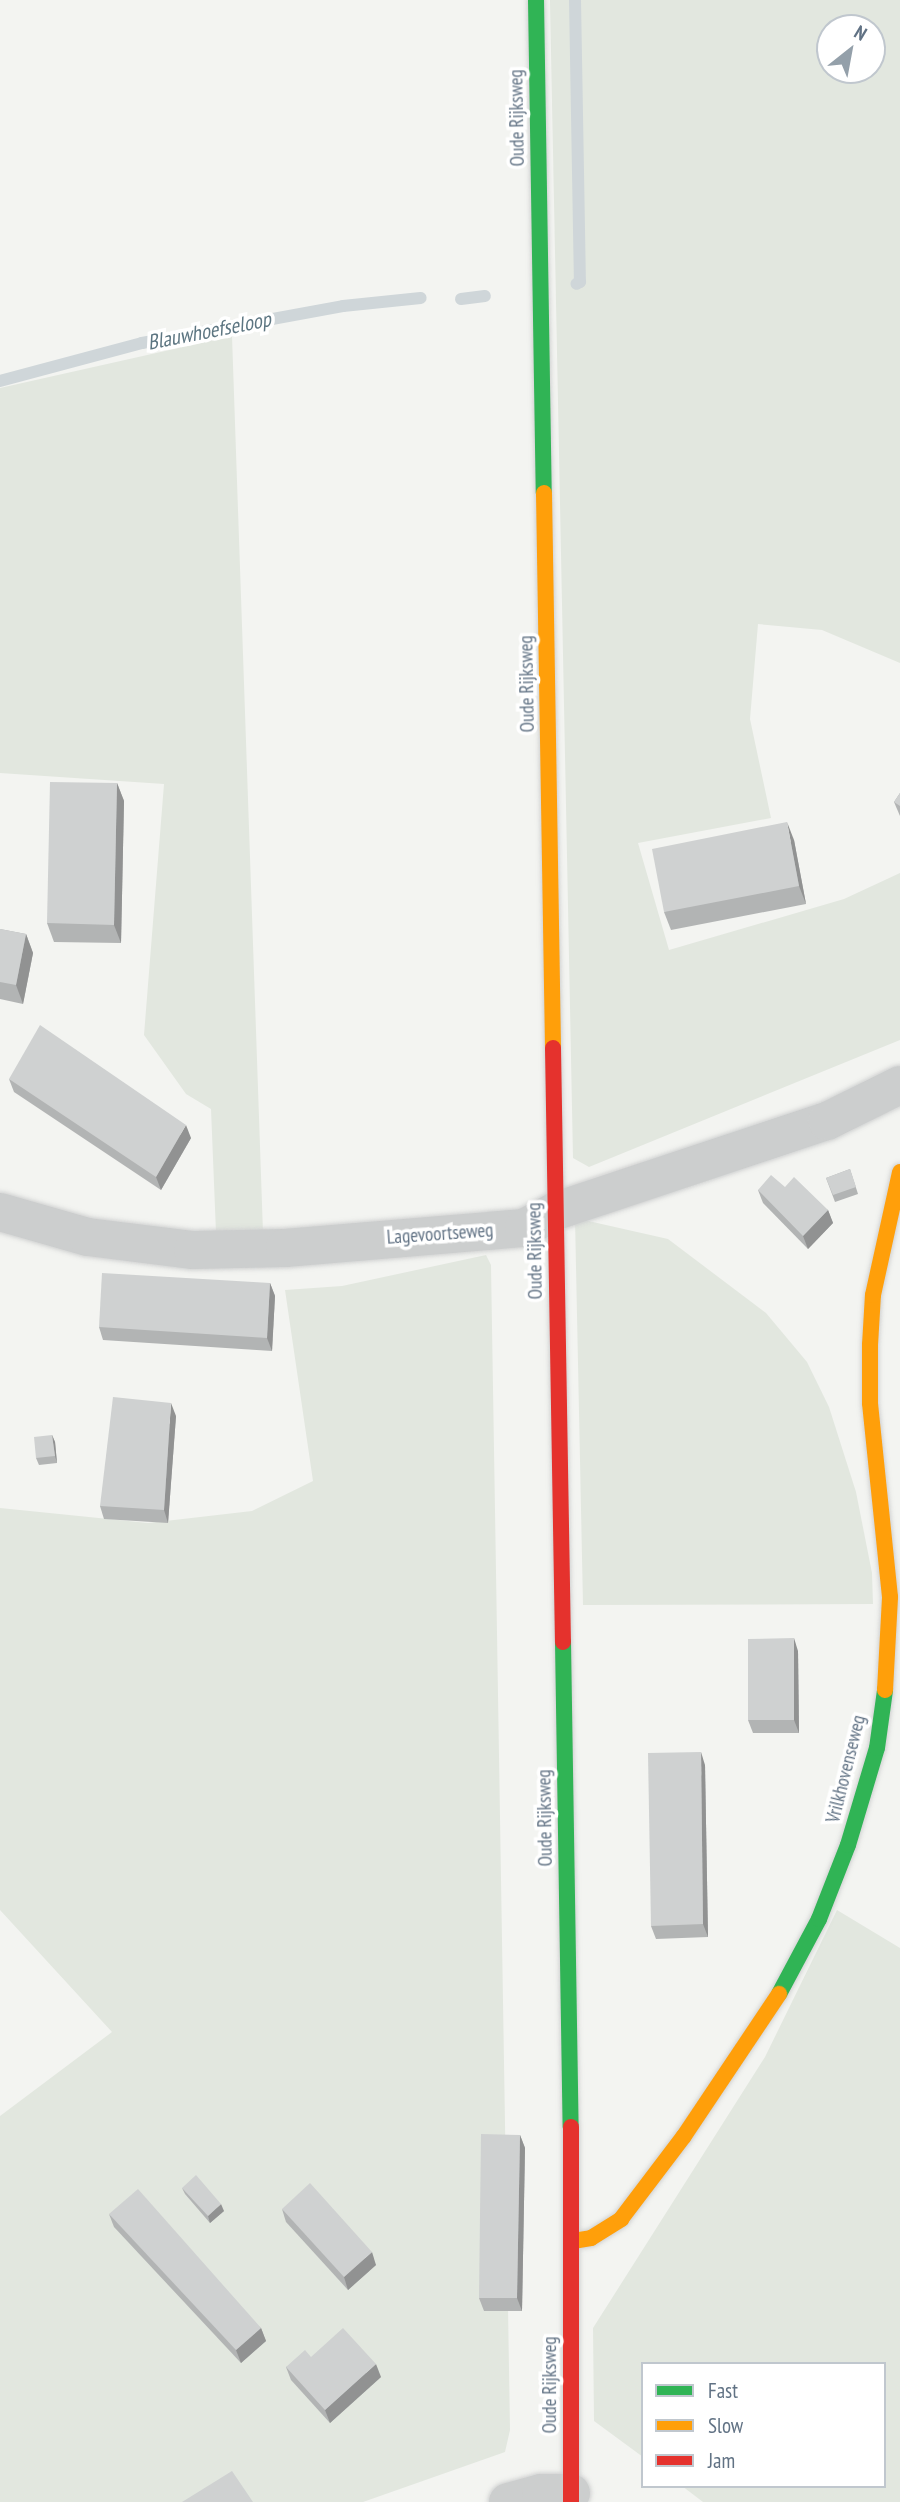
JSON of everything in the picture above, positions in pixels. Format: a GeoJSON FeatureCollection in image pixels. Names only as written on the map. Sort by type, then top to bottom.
{"type":"FeatureCollection","features":[{"type":"Feature","properties":{"kind":"street","name":"Oude Rijksweg"},"geometry":{"type":"LineString","coordinates":[[536,0],[573,2241],[571,2497]]}},
{"type":"Feature","properties":{"kind":"street","name":"Lagevoortseweg"},"geometry":{"type":"LineString","coordinates":[[0,1212],[88,1237],[193,1250],[285,1248],[524,1227],[555,1211],[827,1121],[900,1085]]}},
{"type":"Feature","properties":{"kind":"street","name":"Vrilkhovenseweg"},"geometry":{"type":"LineString","coordinates":[[573,2241],[590,2238],[621,2219],[684,2136],[781,1991],[819,1919],[848,1845],[877,1748],[888,1672],[890,1597],[870,1403],[870,1345],[873,1294],[900,1172]]}},
{"type":"Feature","properties":{"kind":"street"},"geometry":{"type":"LineString","coordinates":[[508,2502],[541,2493],[571,2497]]}},
{"type":"Feature","properties":{"kind":"shaded area"},"geometry":{"type":"Polygon","coordinates":[[[550,0],[900,0],[900,663],[822,630],[758,624],[750,719],[771,818],[638,843],[669,950],[844,899],[900,873],[900,1040],[589,1167],[573,1158],[550,0]]]}},
{"type":"Feature","properties":{"kind":"shaded area"},"geometry":{"type":"Polygon","coordinates":[[[232,336],[263,1233],[216,1233],[211,1109],[186,1094],[144,1035],[164,784],[0,773],[0,388],[232,336]]]}},
{"type":"Feature","properties":{"kind":"shaded area"},"geometry":{"type":"Polygon","coordinates":[[[575,1218],[668,1239],[766,1313],[807,1362],[829,1407],[856,1492],[872,1573],[873,1604],[583,1605],[575,1218]]]}},
{"type":"Feature","properties":{"kind":"shaded area"},"geometry":{"type":"Polygon","coordinates":[[[486,1255],[491,1265],[510,2430],[505,2452],[363,2502],[0,2502],[0,2116],[112,2032],[0,1910],[0,1508],[148,1523],[252,1511],[313,1481],[285,1290],[342,1286],[486,1255]]]}},
{"type":"Feature","properties":{"kind":"shaded area"},"geometry":{"type":"Polygon","coordinates":[[[837,1910],[900,1948],[900,2502],[703,2502],[685,2488],[886,2488],[886,2362],[641,2362],[641,2456],[594,2421],[593,2328],[765,2057],[837,1910]]]}},
{"type":"Feature","properties":{"kind":"building"},"geometry":{"type":"Polygon","coordinates":[[[50,782],[117,783],[114,925],[47,923],[50,782]]]}},
{"type":"Feature","properties":{"kind":"building"},"geometry":{"type":"Polygon","coordinates":[[[900,793],[900,806],[894,802],[900,793]]]}},
{"type":"Feature","properties":{"kind":"building"},"geometry":{"type":"Polygon","coordinates":[[[787,822],[799,886],[664,912],[652,849],[787,822]]]}},
{"type":"Feature","properties":{"kind":"building"},"geometry":{"type":"Polygon","coordinates":[[[0,929],[26,934],[16,985],[0,982],[0,929]]]}},
{"type":"Feature","properties":{"kind":"building"},"geometry":{"type":"Polygon","coordinates":[[[40,1025],[186,1125],[156,1177],[9,1079],[40,1025]]]}},
{"type":"Feature","properties":{"kind":"building"},"geometry":{"type":"Polygon","coordinates":[[[850,1169],[856,1187],[833,1195],[826,1178],[850,1169]]]}},
{"type":"Feature","properties":{"kind":"building"},"geometry":{"type":"Polygon","coordinates":[[[771,1175],[785,1187],[794,1177],[828,1210],[803,1236],[758,1190],[771,1175]]]}},
{"type":"Feature","properties":{"kind":"building"},"geometry":{"type":"Polygon","coordinates":[[[102,1273],[270,1283],[267,1338],[99,1327],[102,1273]]]}},
{"type":"Feature","properties":{"kind":"building"},"geometry":{"type":"Polygon","coordinates":[[[113,1397],[171,1403],[164,1510],[100,1506],[113,1397]]]}},
{"type":"Feature","properties":{"kind":"building"},"geometry":{"type":"Polygon","coordinates":[[[52,1435],[55,1456],[36,1458],[34,1437],[52,1435]]]}},
{"type":"Feature","properties":{"kind":"building"},"geometry":{"type":"Polygon","coordinates":[[[794,1638],[794,1720],[748,1720],[748,1639],[794,1638]]]}},
{"type":"Feature","properties":{"kind":"building"},"geometry":{"type":"Polygon","coordinates":[[[701,1752],[703,1924],[651,1926],[648,1753],[701,1752]]]}},
{"type":"Feature","properties":{"kind":"building"},"geometry":{"type":"Polygon","coordinates":[[[481,2134],[520,2135],[517,2298],[479,2298],[481,2134]]]}},
{"type":"Feature","properties":{"kind":"building"},"geometry":{"type":"Polygon","coordinates":[[[196,2175],[221,2204],[208,2216],[182,2188],[196,2175]]]}},
{"type":"Feature","properties":{"kind":"building"},"geometry":{"type":"Polygon","coordinates":[[[310,2183],[372,2252],[344,2277],[282,2209],[310,2183]]]}},
{"type":"Feature","properties":{"kind":"building"},"geometry":{"type":"Polygon","coordinates":[[[138,2189],[261,2328],[236,2350],[109,2214],[138,2189]]]}},
{"type":"Feature","properties":{"kind":"building"},"geometry":{"type":"Polygon","coordinates":[[[343,2328],[376,2364],[325,2410],[286,2367],[305,2350],[311,2357],[343,2328]]]}},
{"type":"Feature","properties":{"kind":"building"},"geometry":{"type":"Polygon","coordinates":[[[232,2471],[253,2502],[182,2502],[232,2471]]]}},
{"type":"Feature","properties":{"kind":"waterway","name":"Blauwhoefseloop"},"geometry":{"type":"LineString","coordinates":[[575,0],[580,282],[576,284]]}},
{"type":"Feature","properties":{"kind":"waterway","name":"Blauwhoefseloop"},"geometry":{"type":"LineString","coordinates":[[461,299],[485,296]]}},
{"type":"Feature","properties":{"kind":"waterway","name":"Blauwhoefseloop"},"geometry":{"type":"LineString","coordinates":[[0,381],[142,343],[343,306],[421,298]]}},
{"type":"Feature","properties":{"kind":"traffic: fast"},"geometry":{"type":"LineString","coordinates":[[536,0],[544,493]]}},
{"type":"Feature","properties":{"kind":"traffic: fast"},"geometry":{"type":"LineString","coordinates":[[563,1642],[571,2127]]}},
{"type":"Feature","properties":{"kind":"traffic: fast"},"geometry":{"type":"LineString","coordinates":[[779,1994],[819,1919],[848,1845],[877,1748],[885,1690]]}},
{"type":"Feature","properties":{"kind":"traffic: slow"},"geometry":{"type":"LineString","coordinates":[[544,493],[553,1048]]}},
{"type":"Feature","properties":{"kind":"traffic: slow"},"geometry":{"type":"LineString","coordinates":[[885,1690],[890,1597],[870,1403],[870,1345],[873,1295],[900,1172]]}},
{"type":"Feature","properties":{"kind":"traffic: slow"},"geometry":{"type":"LineString","coordinates":[[573,2241],[591,2238],[621,2219],[684,2136],[779,1994]]}},
{"type":"Feature","properties":{"kind":"traffic: jam"},"geometry":{"type":"LineString","coordinates":[[553,1048],[563,1642]]}},
{"type":"Feature","properties":{"kind":"traffic: jam"},"geometry":{"type":"LineString","coordinates":[[571,2127],[571,2502]]}}]}
